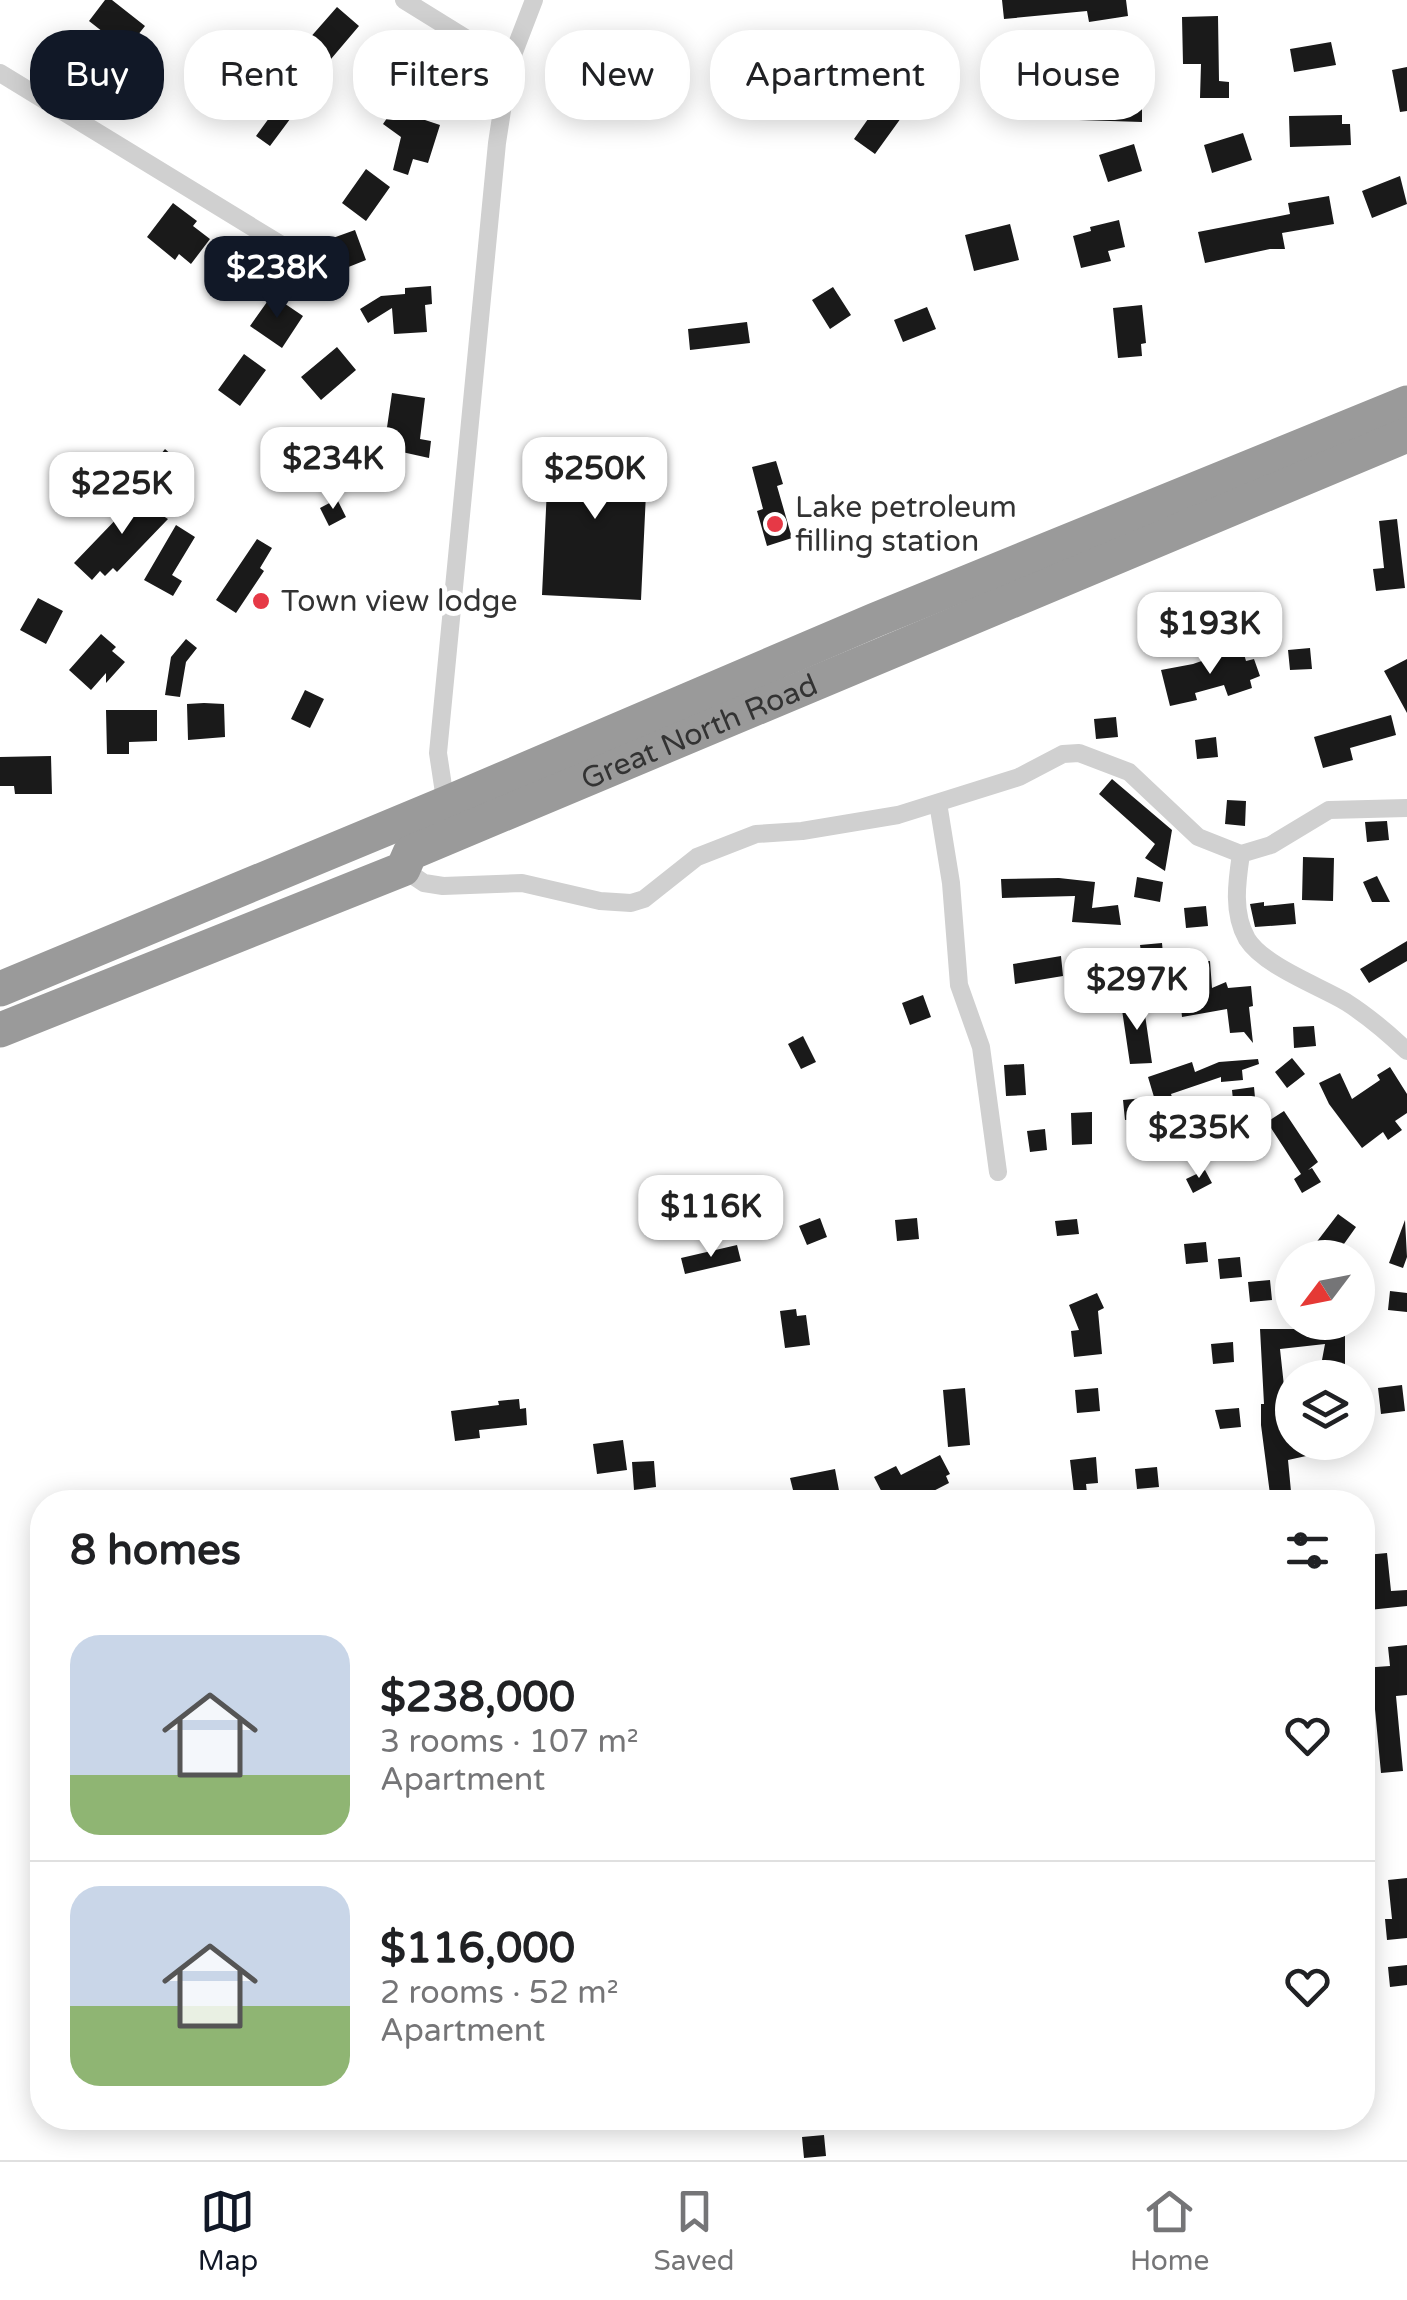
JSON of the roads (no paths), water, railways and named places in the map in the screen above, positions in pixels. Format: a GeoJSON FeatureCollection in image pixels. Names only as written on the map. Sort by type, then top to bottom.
{"type":"FeatureCollection","features":[{"type":"Feature","properties":{"kind":"highway","name":"Great North Road"},"geometry":{"type":"LineString","coordinates":[[0,1030],[403,870],[410,853],[450,820],[875,620],[1407,402]]}},
{"type":"Feature","properties":{"kind":"highway","name":"Great North Road"},"geometry":{"type":"LineString","coordinates":[[0,989],[450,820],[1407,435]]}},
{"type":"Feature","properties":{"kind":"street"},"geometry":{"type":"LineString","coordinates":[[404,0],[453,30]]}},
{"type":"Feature","properties":{"kind":"street"},"geometry":{"type":"LineString","coordinates":[[522,30],[534,0]]}},
{"type":"Feature","properties":{"kind":"street"},"geometry":{"type":"LineString","coordinates":[[0,72],[294,252]]}},
{"type":"Feature","properties":{"kind":"street"},"geometry":{"type":"LineString","coordinates":[[450,820],[438,753],[500,120]]}},
{"type":"Feature","properties":{"kind":"street"},"geometry":{"type":"LineString","coordinates":[[403,870],[424,883],[522,883],[600,901],[632,903],[644,899],[697,857],[756,834],[860,822],[938,803],[1019,777],[1063,754],[1079,753],[1129,772],[1198,837],[1241,854],[1271,846],[1329,810],[1407,808]]}},
{"type":"Feature","properties":{"kind":"street"},"geometry":{"type":"LineString","coordinates":[[938,803],[952,883],[959,985],[981,1047],[998,1172]]}},
{"type":"Feature","properties":{"kind":"street"},"geometry":{"type":"LineString","coordinates":[[1241,854],[1236,897],[1249,942],[1293,974],[1360,1012],[1407,1051]]}},
{"type":"Feature","properties":{"kind":"place","name":"Lake petroleum filling station"},"geometry":{"type":"Point","coordinates":[775,524]}},
{"type":"Feature","properties":{"kind":"place","name":"Town view lodge"},"geometry":{"type":"Point","coordinates":[261,601]}}]}
